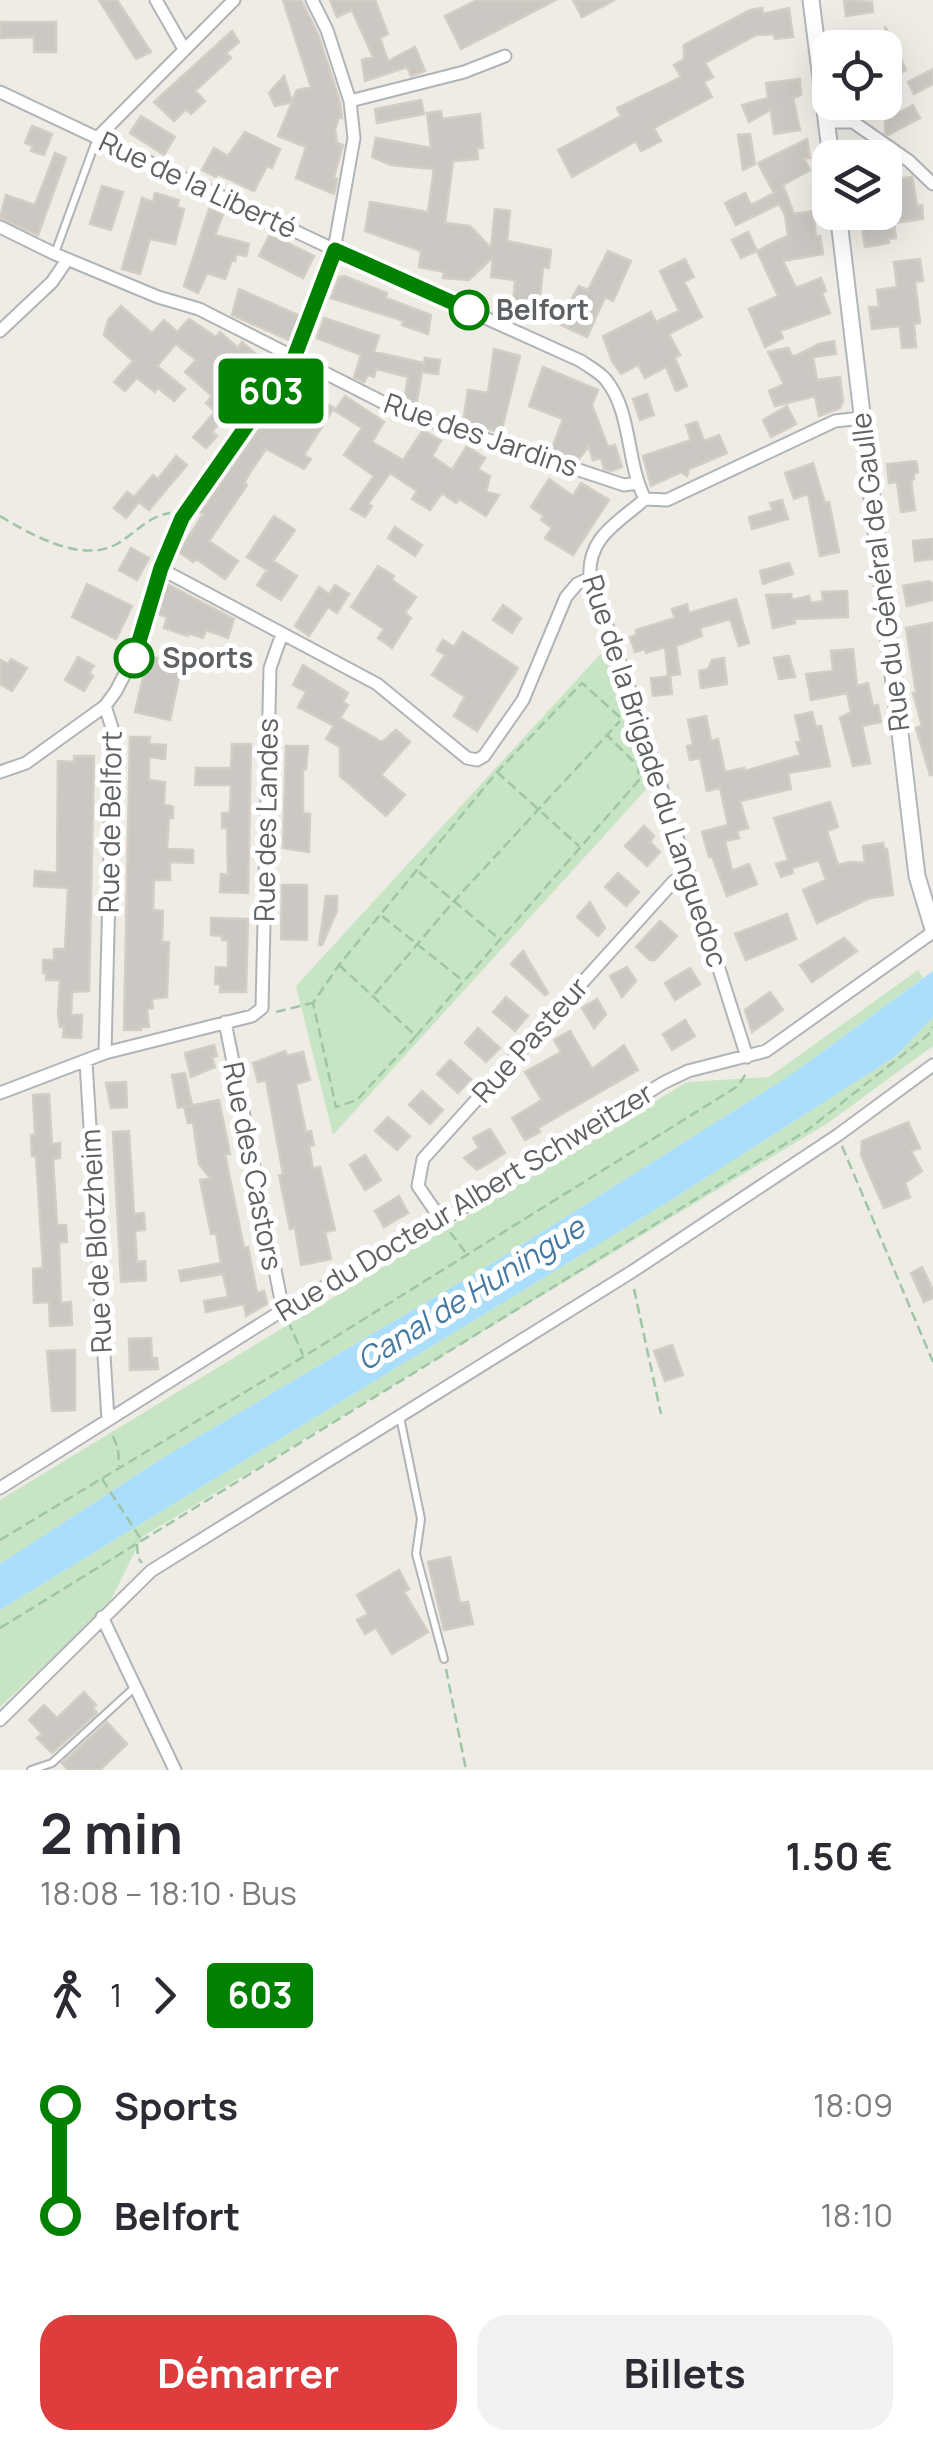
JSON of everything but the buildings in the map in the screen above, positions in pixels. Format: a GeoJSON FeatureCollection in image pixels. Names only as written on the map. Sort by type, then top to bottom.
{"type":"FeatureCollection","features":[{"type":"Feature","properties":{"kind":"street"},"geometry":{"type":"LineString","coordinates":[[156,0],[184,49]]}},
{"type":"Feature","properties":{"kind":"street"},"geometry":{"type":"LineString","coordinates":[[98,137],[234,0]]}},
{"type":"Feature","properties":{"kind":"street","name":"Rue de Belfort"},"geometry":{"type":"LineString","coordinates":[[105,1053],[113,731],[105,706],[134,658],[161,568],[182,518],[294,358],[335,250],[354,138],[350,102],[327,30],[312,0]]}},
{"type":"Feature","properties":{"kind":"street"},"geometry":{"type":"LineString","coordinates":[[811,0],[829,140]]}},
{"type":"Feature","properties":{"kind":"street"},"geometry":{"type":"LineString","coordinates":[[350,102],[464,72],[505,56]]}},
{"type":"Feature","properties":{"kind":"street","name":"Rue de la Liberté"},"geometry":{"type":"LineString","coordinates":[[0,92],[581,361],[604,377],[617,398],[637,483],[645,499]]}},
{"type":"Feature","properties":{"kind":"street"},"geometry":{"type":"LineString","coordinates":[[827,122],[852,122],[910,161],[933,184]]}},
{"type":"Feature","properties":{"kind":"street","name":"Rue des Jardins"},"geometry":{"type":"LineString","coordinates":[[0,228],[61,257],[199,309],[398,410],[624,484],[637,483]]}},
{"type":"Feature","properties":{"kind":"street","name":"Rue du Général de Gaulle"},"geometry":{"type":"LineString","coordinates":[[840,230],[917,876],[933,931]]}},
{"type":"Feature","properties":{"kind":"street"},"geometry":{"type":"LineString","coordinates":[[0,331],[52,282],[61,257]]}},
{"type":"Feature","properties":{"kind":"street","name":"Rue de la Brigade du Languedoc"},"geometry":{"type":"LineString","coordinates":[[747,1057],[590,578],[589,562],[593,546],[603,533],[645,499],[667,500],[835,421],[862,418]]}},
{"type":"Feature","properties":{"kind":"street"},"geometry":{"type":"LineString","coordinates":[[161,568],[377,684],[467,758],[477,760],[484,756],[524,700],[566,597],[577,584],[590,578]]}},
{"type":"Feature","properties":{"kind":"street","name":"Rue des Landes"},"geometry":{"type":"LineString","coordinates":[[262,1008],[270,668],[282,634]]}},
{"type":"Feature","properties":{"kind":"street"},"geometry":{"type":"LineString","coordinates":[[0,772],[26,763],[105,706]]}},
{"type":"Feature","properties":{"kind":"street","name":"Rue Pasteur"},"geometry":{"type":"LineString","coordinates":[[442,1221],[418,1186],[423,1158],[674,880],[689,873]]}},
{"type":"Feature","properties":{"kind":"street","name":"Rue du Docteur Albert Schweitzer"},"geometry":{"type":"LineString","coordinates":[[0,1488],[283,1310],[442,1221],[663,1082],[688,1071],[766,1051],[933,931]]}},
{"type":"Feature","properties":{"kind":"street"},"geometry":{"type":"LineString","coordinates":[[0,1093],[105,1053],[252,1016],[262,1008]]}},
{"type":"Feature","properties":{"kind":"street","name":"Rue des Castors"},"geometry":{"type":"LineString","coordinates":[[225,1022],[283,1310]]}},
{"type":"Feature","properties":{"kind":"street","name":"Rue de Blotzheim"},"geometry":{"type":"LineString","coordinates":[[86,1062],[108,1420]]}},
{"type":"Feature","properties":{"kind":"street"},"geometry":{"type":"LineString","coordinates":[[0,1720],[151,1571],[633,1271],[838,1136],[933,1065]]}},
{"type":"Feature","properties":{"kind":"street"},"geometry":{"type":"LineString","coordinates":[[102,1618],[176,1770]]}},
{"type":"Feature","properties":{"kind":"lane"},"geometry":{"type":"LineString","coordinates":[[61,257],[98,137]]}},
{"type":"Feature","properties":{"kind":"lane"},"geometry":{"type":"LineString","coordinates":[[400,1415],[420,1518],[416,1554],[444,1659]]}},
{"type":"Feature","properties":{"kind":"lane"},"geometry":{"type":"LineString","coordinates":[[31,1770],[52,1763],[135,1688]]}},
{"type":"Feature","properties":{"kind":"path"},"geometry":{"type":"LineString","coordinates":[[0,516],[37,538],[82,550],[114,547],[158,515],[171,513],[182,518]]}},
{"type":"Feature","properties":{"kind":"path"},"geometry":{"type":"LineString","coordinates":[[262,1008],[276,1012],[313,1003],[339,965],[497,772],[582,683],[622,718],[374,996]]}},
{"type":"Feature","properties":{"kind":"path"},"geometry":{"type":"LineString","coordinates":[[313,1003],[336,1107],[357,1100],[639,780],[638,766],[607,735]]}},
{"type":"Feature","properties":{"kind":"path"},"geometry":{"type":"LineString","coordinates":[[497,772],[580,847]]}},
{"type":"Feature","properties":{"kind":"path"},"geometry":{"type":"LineString","coordinates":[[417,870],[498,938]]}},
{"type":"Feature","properties":{"kind":"path"},"geometry":{"type":"LineString","coordinates":[[381,914],[463,981]]}},
{"type":"Feature","properties":{"kind":"path"},"geometry":{"type":"LineString","coordinates":[[339,965],[416,1036]]}},
{"type":"Feature","properties":{"kind":"path"},"geometry":{"type":"LineString","coordinates":[[0,1628],[806,1130],[928,1035],[933,1027]]}},
{"type":"Feature","properties":{"kind":"path"},"geometry":{"type":"LineString","coordinates":[[0,1540],[738,1086],[749,1070],[747,1057]]}},
{"type":"Feature","properties":{"kind":"path"},"geometry":{"type":"LineString","coordinates":[[838,1136],[933,1362]]}},
{"type":"Feature","properties":{"kind":"path"},"geometry":{"type":"LineString","coordinates":[[442,1221],[467,1254]]}},
{"type":"Feature","properties":{"kind":"path"},"geometry":{"type":"LineString","coordinates":[[633,1271],[634,1299],[662,1414]]}},
{"type":"Feature","properties":{"kind":"path"},"geometry":{"type":"LineString","coordinates":[[283,1310],[304,1356]]}},
{"type":"Feature","properties":{"kind":"path"},"geometry":{"type":"LineString","coordinates":[[108,1420],[118,1449],[118,1466]]}},
{"type":"Feature","properties":{"kind":"path"},"geometry":{"type":"LineString","coordinates":[[101,1478],[142,1540]]}},
{"type":"Feature","properties":{"kind":"path"},"geometry":{"type":"LineString","coordinates":[[137,1544],[138,1558],[151,1571]]}},
{"type":"Feature","properties":{"kind":"path"},"geometry":{"type":"LineString","coordinates":[[444,1659],[466,1770]]}},
{"type":"Feature","properties":{"kind":"green space"},"geometry":{"type":"Polygon","coordinates":[[[605,649],[646,779],[651,784],[333,1135],[296,986],[605,649]]]}},
{"type":"Feature","properties":{"kind":"green space"},"geometry":{"type":"Polygon","coordinates":[[[918,970],[923,978],[789,1076],[494,1262],[164,1457],[0,1564],[0,1500],[687,1082],[769,1077],[918,970]]]}},
{"type":"Feature","properties":{"kind":"green space"},"geometry":{"type":"Polygon","coordinates":[[[933,1017],[933,1046],[828,1123],[142,1537],[108,1606],[0,1707],[0,1610],[676,1197],[896,1056],[933,1017]]]}},
{"type":"Feature","properties":{"kind":"water","name":"Canal de Huningue"},"geometry":{"type":"Polygon","coordinates":[[[933,971],[933,1017],[896,1056],[676,1197],[0,1610],[0,1564],[164,1457],[494,1262],[789,1076],[933,971]]]}},
{"type":"Feature","properties":{"kind":"bus line","name":"603"},"geometry":{"type":"LineString","coordinates":[[134,658],[161,568],[182,518],[294,358],[335,250],[469,310]]}},
{"type":"Feature","properties":{"kind":"place","name":"Belfort"},"geometry":{"type":"Point","coordinates":[469,310]}},
{"type":"Feature","properties":{"kind":"place","name":"Sports"},"geometry":{"type":"Point","coordinates":[134,658]}}]}
